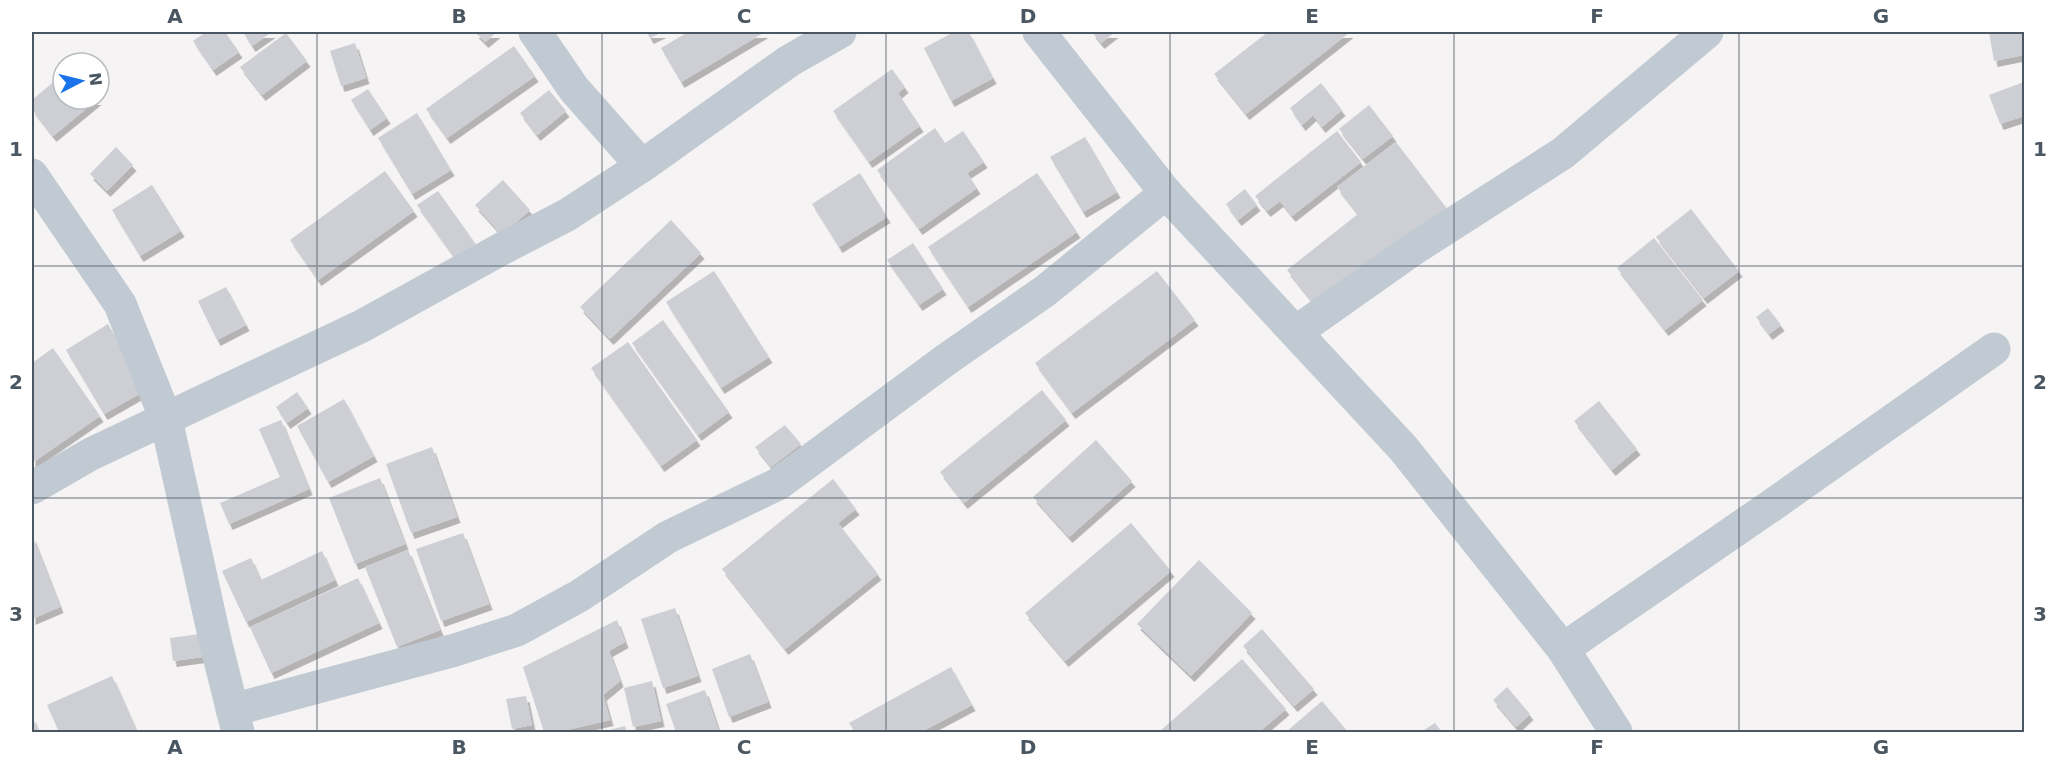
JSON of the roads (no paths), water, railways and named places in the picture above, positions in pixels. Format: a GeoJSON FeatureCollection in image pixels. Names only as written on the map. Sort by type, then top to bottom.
{"type":"FeatureCollection","features":[{"type":"Feature","properties":{"kind":"street"},"geometry":{"type":"LineString","coordinates":[[535,32],[574,89],[642,166]]}},
{"type":"Feature","properties":{"kind":"street"},"geometry":{"type":"LineString","coordinates":[[32,489],[91,454],[362,326],[567,215],[642,166],[789,62],[840,32]]}},
{"type":"Feature","properties":{"kind":"street"},"geometry":{"type":"LineString","coordinates":[[1039,32],[1166,193],[1403,448],[1563,649],[1616,732]]}},
{"type":"Feature","properties":{"kind":"street"},"geometry":{"type":"LineString","coordinates":[[1296,332],[1412,250],[1563,153],[1707,32]]}},
{"type":"Feature","properties":{"kind":"street"},"geometry":{"type":"LineString","coordinates":[[32,175],[120,304],[166,419],[235,721],[517,630],[579,596],[668,537],[778,484],[947,359],[1044,291],[1166,193]]}},
{"type":"Feature","properties":{"kind":"street"},"geometry":{"type":"LineString","coordinates":[[1563,649],[1994,350]]}}]}
